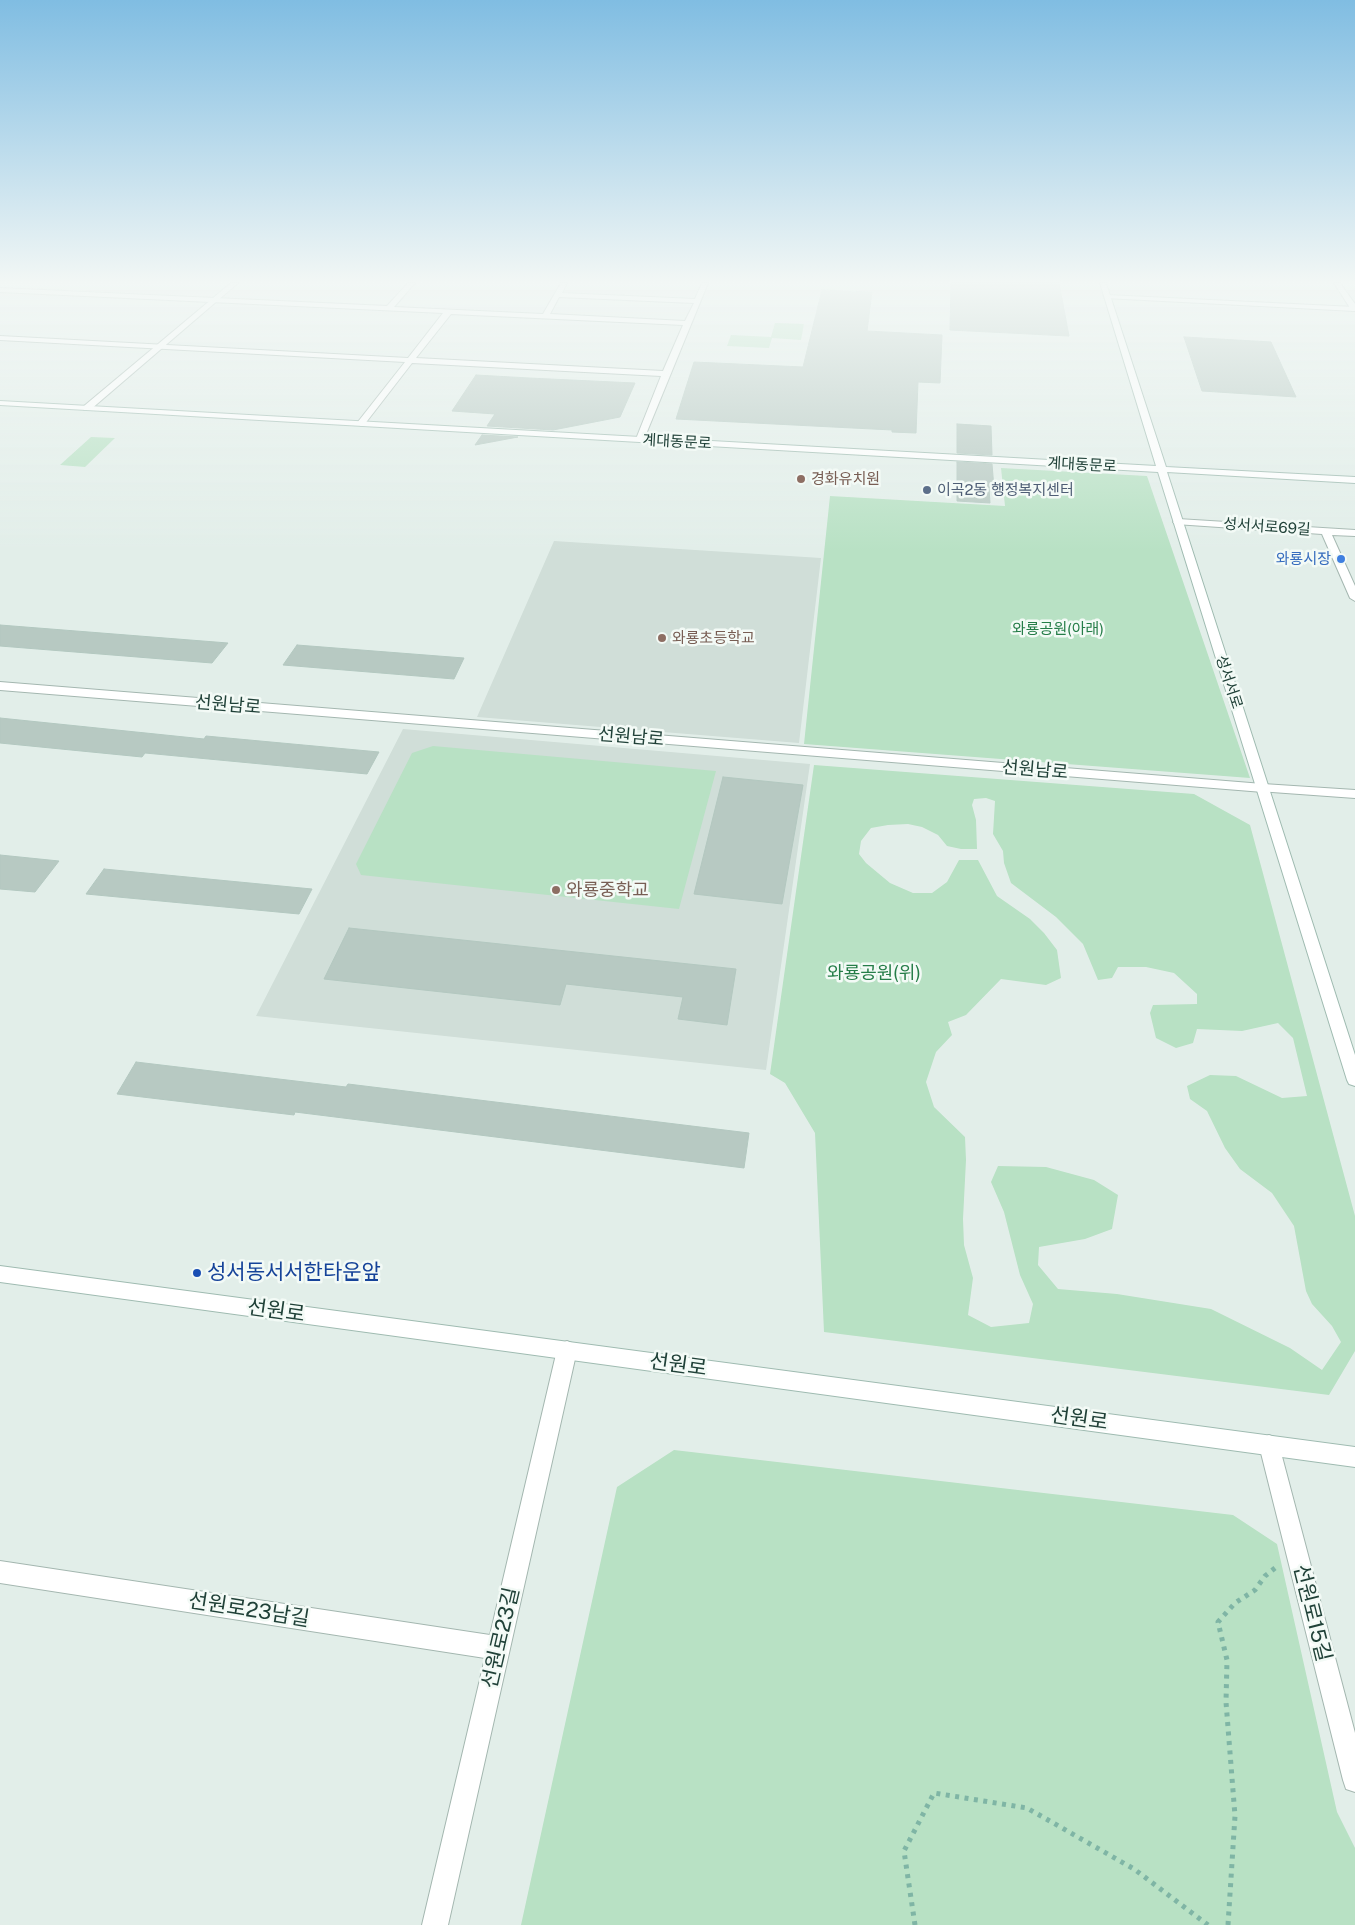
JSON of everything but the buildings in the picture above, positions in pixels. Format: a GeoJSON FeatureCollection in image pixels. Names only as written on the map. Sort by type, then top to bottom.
{"type":"FeatureCollection","features":[{"type":"Feature","properties":{"kind":"street"},"geometry":{"type":"LineString","coordinates":[[87,408],[128,373]]}},
{"type":"Feature","properties":{"kind":"street"},"geometry":{"type":"LineString","coordinates":[[361,424],[401,373]]}},
{"type":"Feature","properties":{"kind":"street"},"geometry":{"type":"LineString","coordinates":[[640,440],[666,374],[645,373]]}},
{"type":"Feature","properties":{"kind":"street","name":"성서서로"},"geometry":{"type":"LineString","coordinates":[[1131,373],[1355,1080]]}},
{"type":"Feature","properties":{"kind":"street","name":"계대동문로"},"geometry":{"type":"LineString","coordinates":[[0,403],[1355,480]]}},
{"type":"Feature","properties":{"kind":"street","name":"성서서로69길"},"geometry":{"type":"LineString","coordinates":[[1178,522],[1355,533]]}},
{"type":"Feature","properties":{"kind":"street"},"geometry":{"type":"LineString","coordinates":[[1326,531],[1355,598]]}},
{"type":"Feature","properties":{"kind":"street","name":"선원남로"},"geometry":{"type":"LineString","coordinates":[[0,686],[1355,794]]}},
{"type":"Feature","properties":{"kind":"street","name":"선원로"},"geometry":{"type":"LineString","coordinates":[[0,1274],[1355,1457]]}},
{"type":"Feature","properties":{"kind":"street","name":"선원로23길"},"geometry":{"type":"LineString","coordinates":[[435,1925],[567,1350]]}},
{"type":"Feature","properties":{"kind":"street","name":"선원로15길"},"geometry":{"type":"LineString","coordinates":[[1269,1445],[1355,1780]]}},
{"type":"Feature","properties":{"kind":"street","name":"선원로23남길"},"geometry":{"type":"LineString","coordinates":[[0,1572],[498,1648]]}},
{"type":"Feature","properties":{"kind":"path"},"geometry":{"type":"LineString","coordinates":[[1228,1925],[1235,1816],[1226,1702],[1227,1660],[1218,1622],[1235,1602],[1255,1590],[1265,1576],[1288,1557],[1293,1538]]}},
{"type":"Feature","properties":{"kind":"path"},"geometry":{"type":"LineString","coordinates":[[916,1925],[904,1851],[934,1793],[1027,1808],[1134,1869],[1208,1925]]}},
{"type":"Feature","properties":{"kind":"shaded area","name":"와룡초등학교"},"geometry":{"type":"Polygon","coordinates":[[[554,541],[821,558],[799,743],[477,717],[554,541]]]}},
{"type":"Feature","properties":{"kind":"shaded area","name":"와룡중학교"},"geometry":{"type":"Polygon","coordinates":[[[403,729],[810,764],[766,1070],[256,1016],[403,729]]]}},
{"type":"Feature","properties":{"kind":"green space"},"geometry":{"type":"Polygon","coordinates":[[[91,437],[115,438],[85,467],[60,465],[91,437]]]}},
{"type":"Feature","properties":{"kind":"green space","name":"와룡공원(아래)"},"geometry":{"type":"Polygon","coordinates":[[[1001,468],[1147,476],[1250,778],[804,744],[830,496],[1005,506],[1001,468]]]}},
{"type":"Feature","properties":{"kind":"green space"},"geometry":{"type":"Polygon","coordinates":[[[433,746],[716,771],[679,909],[361,875],[356,864],[412,753],[433,746]]]}},
{"type":"Feature","properties":{"kind":"green space","name":"와룡공원(위)"},"geometry":{"type":"Polygon","coordinates":[[[814,765],[1194,794],[1250,825],[1355,1216],[1355,1351],[1329,1395],[824,1332],[815,1133],[785,1083],[770,1074],[814,765]],[[986,798],[974,799],[972,805],[976,820],[977,849],[961,849],[947,846],[938,835],[922,827],[908,824],[871,828],[861,841],[859,854],[866,863],[890,883],[913,893],[932,893],[947,882],[959,860],[978,860],[997,896],[1030,919],[1057,950],[1061,978],[1046,985],[1001,979],[966,1015],[948,1022],[952,1035],[936,1052],[926,1082],[934,1107],[965,1137],[964,1245],[973,1278],[968,1315],[991,1327],[1029,1323],[1033,1304],[1020,1275],[1004,1212],[991,1182],[998,1166],[1046,1167],[1094,1180],[1118,1195],[1112,1229],[1085,1239],[1039,1247],[1038,1265],[1058,1289],[1117,1294],[1211,1309],[1290,1348],[1322,1370],[1341,1342],[1332,1326],[1312,1304],[1306,1291],[1294,1226],[1272,1193],[1240,1169],[1225,1148],[1207,1111],[1190,1099],[1187,1086],[1210,1075],[1236,1076],[1282,1098],[1307,1096],[1293,1038],[1278,1023],[1242,1031],[1197,1029],[1193,1043],[1176,1048],[1156,1038],[1150,1013],[1153,1005],[1197,1004],[1197,994],[1174,973],[1146,967],[1118,967],[1112,978],[1098,980],[1083,944],[1056,917],[1011,883],[1004,863],[1003,851],[993,834],[995,801],[986,798]]]}},
{"type":"Feature","properties":{"kind":"green space"},"geometry":{"type":"Polygon","coordinates":[[[674,1450],[1233,1515],[1277,1544],[1337,1812],[1355,1848],[1355,1925],[521,1925],[617,1487],[674,1450]]]}},
{"type":"Feature","properties":{"kind":"place","name":"경화유치원"},"geometry":{"type":"Point","coordinates":[801,479]}},
{"type":"Feature","properties":{"kind":"place","name":"이곡2동 행정복지센터"},"geometry":{"type":"Point","coordinates":[927,490]}},
{"type":"Feature","properties":{"kind":"place","name":"와룡시장"},"geometry":{"type":"Point","coordinates":[1341,559]}},
{"type":"Feature","properties":{"kind":"place","name":"와룡초등학교"},"geometry":{"type":"Point","coordinates":[662,638]}},
{"type":"Feature","properties":{"kind":"place","name":"와룡중학교"},"geometry":{"type":"Point","coordinates":[556,890]}},
{"type":"Feature","properties":{"kind":"place","name":"성서동서서한타운앞"},"geometry":{"type":"Point","coordinates":[197,1273]}}]}
